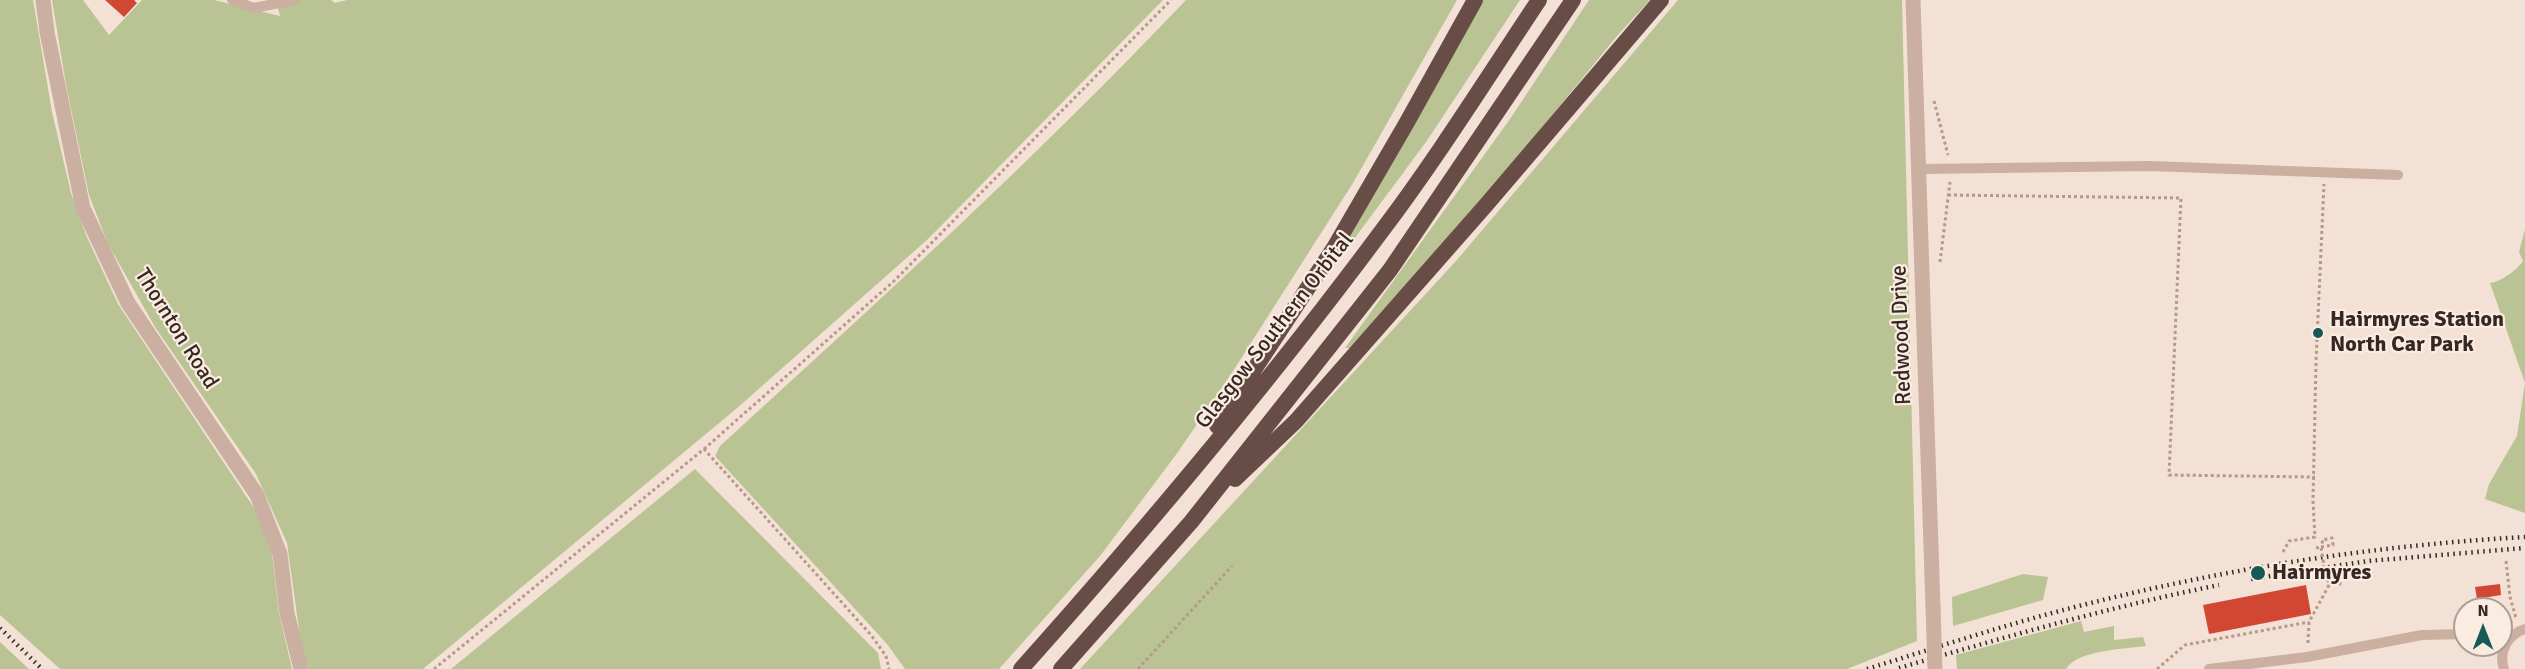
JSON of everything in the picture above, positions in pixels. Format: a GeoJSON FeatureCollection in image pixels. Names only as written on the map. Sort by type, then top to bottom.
{"type":"FeatureCollection","features":[{"type":"Feature","properties":{"kind":"highway"},"geometry":{"type":"LineString","coordinates":[[1173,495],[1334,248],[1474,0]]}},
{"type":"Feature","properties":{"kind":"highway","name":"Glasgow Southern Orbital"},"geometry":{"type":"LineString","coordinates":[[1021,669],[1173,495],[1280,364],[1383,231],[1539,0]]}},
{"type":"Feature","properties":{"kind":"highway"},"geometry":{"type":"LineString","coordinates":[[1061,669],[1191,522],[1390,270],[1573,0]]}},
{"type":"Feature","properties":{"kind":"highway"},"geometry":{"type":"LineString","coordinates":[[1191,522],[1296,421],[1486,205],[1661,0]]}},
{"type":"Feature","properties":{"kind":"street","name":"Thornton Road"},"geometry":{"type":"LineString","coordinates":[[43,0],[47,32],[83,208],[128,303],[257,495],[280,554],[286,613],[301,669]]}},
{"type":"Feature","properties":{"kind":"street","name":"Redwood Drive"},"geometry":{"type":"LineString","coordinates":[[1913,0],[1935,669]]}},
{"type":"Feature","properties":{"kind":"lane"},"geometry":{"type":"LineString","coordinates":[[232,0],[254,8],[294,0]]}},
{"type":"Feature","properties":{"kind":"lane"},"geometry":{"type":"LineString","coordinates":[[1920,169],[2150,166],[2398,175]]}},
{"type":"Feature","properties":{"kind":"lane"},"geometry":{"type":"LineString","coordinates":[[2209,669],[2307,657],[2422,635],[2453,634]]}},
{"type":"Feature","properties":{"kind":"path"},"geometry":{"type":"LineString","coordinates":[[434,669],[704,449],[894,281],[1171,0]]}},
{"type":"Feature","properties":{"kind":"path"},"geometry":{"type":"LineString","coordinates":[[1934,98],[1952,168],[1938,272]]}},
{"type":"Feature","properties":{"kind":"path"},"geometry":{"type":"LineString","coordinates":[[2283,552],[2289,542],[2315,537],[2316,362],[2325,174]]}},
{"type":"Feature","properties":{"kind":"path"},"geometry":{"type":"LineString","coordinates":[[1948,195],[2181,198],[2169,475],[2315,477]]}},
{"type":"Feature","properties":{"kind":"path"},"geometry":{"type":"LineString","coordinates":[[704,449],[871,635],[886,656],[889,669]]}},
{"type":"Feature","properties":{"kind":"path"},"geometry":{"type":"LineString","coordinates":[[2316,548],[2322,546],[2333,545],[2332,538],[2322,540],[2322,546],[2325,579],[2329,585]]}},
{"type":"Feature","properties":{"kind":"path"},"geometry":{"type":"LineString","coordinates":[[2506,561],[2510,597],[2522,630]]}},
{"type":"Feature","properties":{"kind":"path"},"geometry":{"type":"LineString","coordinates":[[1138,669],[1232,566]]}},
{"type":"Feature","properties":{"kind":"path"},"geometry":{"type":"LineString","coordinates":[[2325,579],[2338,577],[2340,584],[2329,585]]}},
{"type":"Feature","properties":{"kind":"path"},"geometry":{"type":"LineString","coordinates":[[2307,657],[2309,622],[2329,585]]}},
{"type":"Feature","properties":{"kind":"path"},"geometry":{"type":"LineString","coordinates":[[2157,669],[2185,645],[2309,622]]}},
{"type":"Feature","properties":{"kind":"green space"},"geometry":{"type":"Polygon","coordinates":[[[0,0],[33,0],[52,112],[71,193],[86,235],[118,304],[260,517],[271,545],[279,613],[292,669],[60,669],[0,615],[0,0]]]}},
{"type":"Feature","properties":{"kind":"green space"},"geometry":{"type":"Polygon","coordinates":[[[52,0],[83,0],[109,35],[142,0],[214,0],[280,16],[276,0],[331,0],[335,3],[347,0],[1163,0],[928,239],[736,409],[423,669],[309,669],[302,651],[287,543],[256,474],[155,327],[108,244],[89,195],[66,85],[52,0]]]}},
{"type":"Feature","properties":{"kind":"green space"},"geometry":{"type":"Polygon","coordinates":[[[1186,0],[1457,0],[1353,183],[1233,371],[1178,452],[1100,556],[999,669],[905,669],[887,644],[715,456],[720,446],[898,282],[1073,115],[1186,0]]]}},
{"type":"Feature","properties":{"kind":"green space"},"geometry":{"type":"Polygon","coordinates":[[[1482,0],[1520,0],[1426,142],[1320,285],[1422,111],[1482,0]]]}},
{"type":"Feature","properties":{"kind":"green space"},"geometry":{"type":"Polygon","coordinates":[[[1589,0],[1650,0],[1351,348],[1345,348],[1510,119],[1589,0]]]}},
{"type":"Feature","properties":{"kind":"green space"},"geometry":{"type":"Polygon","coordinates":[[[1678,0],[1902,0],[1917,641],[1847,669],[1080,669],[1456,261],[1678,0]]]}},
{"type":"Feature","properties":{"kind":"green space"},"geometry":{"type":"Polygon","coordinates":[[[2525,229],[2525,383],[2490,283],[2508,275],[2523,261],[2519,252],[2525,229]]]}},
{"type":"Feature","properties":{"kind":"green space"},"geometry":{"type":"Polygon","coordinates":[[[2525,383],[2525,513],[2485,499],[2489,484],[2517,436],[2525,383]]]}},
{"type":"Feature","properties":{"kind":"green space"},"geometry":{"type":"Polygon","coordinates":[[[695,469],[878,653],[881,669],[451,669],[695,469]]]}},
{"type":"Feature","properties":{"kind":"green space"},"geometry":{"type":"Polygon","coordinates":[[[2023,574],[2048,577],[2043,600],[1953,626],[1952,597],[2023,574]]]}},
{"type":"Feature","properties":{"kind":"green space"},"geometry":{"type":"Polygon","coordinates":[[[2081,621],[2084,632],[2114,626],[2114,640],[2143,637],[2146,646],[2091,654],[2080,658],[2066,669],[1957,669],[1956,655],[2081,621]]]}},
{"type":"Feature","properties":{"kind":"green space"},"geometry":{"type":"Polygon","coordinates":[[[0,642],[29,669],[0,669],[0,642]]]}},
{"type":"Feature","properties":{"kind":"building"},"geometry":{"type":"Polygon","coordinates":[[[105,0],[134,0],[137,3],[124,17],[105,0]]]}},
{"type":"Feature","properties":{"kind":"building"},"geometry":{"type":"Polygon","coordinates":[[[2500,584],[2501,595],[2477,597],[2475,587],[2500,584]]]}},
{"type":"Feature","properties":{"kind":"building"},"geometry":{"type":"Polygon","coordinates":[[[2306,585],[2311,614],[2209,634],[2203,605],[2306,585]]]}},
{"type":"Feature","properties":{"kind":"railway"},"geometry":{"type":"LineString","coordinates":[[1867,669],[2041,616],[2220,574],[2403,547],[2525,537]]}},
{"type":"Feature","properties":{"kind":"railway"},"geometry":{"type":"LineString","coordinates":[[2251,579],[2368,561],[2525,548]]}},
{"type":"Feature","properties":{"kind":"railway"},"geometry":{"type":"LineString","coordinates":[[1899,668],[2098,613],[2219,585]]}},
{"type":"Feature","properties":{"kind":"railway"},"geometry":{"type":"LineString","coordinates":[[0,628],[42,669]]}},
{"type":"Feature","properties":{"kind":"place","name":"Hairmyres Station North Car Park"},"geometry":{"type":"Point","coordinates":[2318,333]}},
{"type":"Feature","properties":{"kind":"place","name":"Hairmyres"},"geometry":{"type":"Point","coordinates":[2258,573]}}]}
